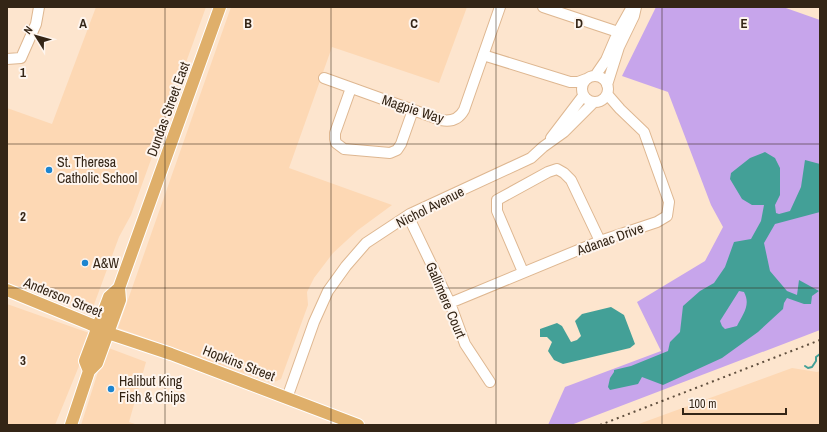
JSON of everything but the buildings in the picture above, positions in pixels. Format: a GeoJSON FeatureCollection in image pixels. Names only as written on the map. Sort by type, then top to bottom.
{"type":"FeatureCollection","features":[{"type":"Feature","properties":{"kind":"main road","name":"Dundas Street East"},"geometry":{"type":"LineString","coordinates":[[71,425],[89,371],[97,363],[103,330],[120,300],[119,288],[220,7]]}},
{"type":"Feature","properties":{"kind":"main road","name":"Anderson Street"},"geometry":{"type":"LineString","coordinates":[[7,290],[103,330]]}},
{"type":"Feature","properties":{"kind":"main road","name":"Hopkins Street"},"geometry":{"type":"LineString","coordinates":[[103,330],[171,354],[358,425]]}},
{"type":"Feature","properties":{"kind":"street"},"geometry":{"type":"LineString","coordinates":[[7,59],[21,58],[36,24],[39,7]]}},
{"type":"Feature","properties":{"kind":"street","name":"Magpie Way"},"geometry":{"type":"LineString","coordinates":[[324,78],[444,121],[452,120],[459,117],[464,110],[500,7]]}},
{"type":"Feature","properties":{"kind":"street"},"geometry":{"type":"LineString","coordinates":[[543,7],[618,32]]}},
{"type":"Feature","properties":{"kind":"street"},"geometry":{"type":"LineString","coordinates":[[582,94],[582,86],[606,60],[618,32],[632,7]]}},
{"type":"Feature","properties":{"kind":"street","name":"Nichol Avenue"},"geometry":{"type":"LineString","coordinates":[[287,398],[314,322],[328,291],[346,266],[366,243],[410,214],[531,158],[543,147],[564,132],[603,96],[619,46],[634,16],[636,7]]}},
{"type":"Feature","properties":{"kind":"street"},"geometry":{"type":"LineString","coordinates":[[483,55],[570,82],[578,82],[591,77],[602,78],[603,96],[588,101],[570,82]]}},
{"type":"Feature","properties":{"kind":"street"},"geometry":{"type":"LineString","coordinates":[[351,88],[335,133],[336,143],[344,149],[390,153],[397,150],[403,142],[413,110]]}},
{"type":"Feature","properties":{"kind":"street","name":"Nichol Avenue"},"geometry":{"type":"LineString","coordinates":[[543,147],[582,94]]}},
{"type":"Feature","properties":{"kind":"street","name":"Adanac Drive"},"geometry":{"type":"LineString","coordinates":[[450,303],[600,241],[657,222],[667,216],[669,202],[644,132],[603,96]]}},
{"type":"Feature","properties":{"kind":"street"},"geometry":{"type":"LineString","coordinates":[[523,272],[496,211],[497,200],[548,172],[557,169],[571,180],[600,241]]}},
{"type":"Feature","properties":{"kind":"street","name":"Gallimere Court"},"geometry":{"type":"LineString","coordinates":[[410,214],[412,224],[450,303],[465,344],[490,382]]}},
{"type":"Feature","properties":{"kind":"shaded area"},"geometry":{"type":"Polygon","coordinates":[[[96,7],[206,7],[131,215],[119,237],[92,310],[7,283],[7,108],[52,124],[96,7]]]}},
{"type":"Feature","properties":{"kind":"shaded area"},"geometry":{"type":"Polygon","coordinates":[[[231,7],[467,7],[439,83],[332,47],[289,168],[392,205],[358,230],[333,253],[314,278],[307,292],[308,305],[281,379],[272,383],[118,328],[231,7]]]}},
{"type":"Feature","properties":{"kind":"shaded area"},"geometry":{"type":"Polygon","coordinates":[[[656,7],[783,7],[820,20],[820,330],[571,425],[548,425],[565,387],[661,351],[637,302],[705,261],[723,227],[711,205],[668,92],[622,76],[656,7]]]}},
{"type":"Feature","properties":{"kind":"shaded area"},"geometry":{"type":"Polygon","coordinates":[[[7,304],[92,334],[55,425],[7,425],[7,304]]]}},
{"type":"Feature","properties":{"kind":"shaded area"},"geometry":{"type":"Polygon","coordinates":[[[106,347],[146,362],[129,422],[138,425],[81,425],[106,347]]]}},
{"type":"Feature","properties":{"kind":"shaded area"},"geometry":{"type":"Polygon","coordinates":[[[792,368],[817,372],[820,371],[820,425],[636,425],[792,368]]]}},
{"type":"Feature","properties":{"kind":"water"},"geometry":{"type":"Polygon","coordinates":[[[765,152],[775,158],[780,168],[780,195],[775,205],[776,213],[779,214],[790,211],[801,187],[805,160],[820,164],[820,212],[775,224],[764,243],[770,271],[787,291],[797,295],[799,280],[819,291],[812,296],[811,304],[804,304],[787,298],[783,309],[758,332],[722,358],[663,385],[642,377],[638,384],[610,390],[608,387],[614,370],[631,366],[668,351],[670,342],[680,332],[683,306],[700,291],[714,283],[725,267],[734,242],[751,239],[761,221],[764,205],[752,205],[742,199],[730,179],[731,173],[750,158],[765,152]],[[739,291],[720,321],[725,329],[737,326],[744,313],[747,301],[744,292],[739,291]]]}},
{"type":"Feature","properties":{"kind":"water"},"geometry":{"type":"Polygon","coordinates":[[[611,307],[624,315],[635,344],[630,348],[563,364],[554,360],[548,351],[552,342],[547,337],[540,337],[540,329],[557,323],[562,326],[571,342],[577,340],[581,336],[575,321],[582,314],[611,307]]]}},
{"type":"Feature","properties":{"kind":"waterway"},"geometry":{"type":"LineString","coordinates":[[805,366],[808,368],[812,367],[816,361],[816,357],[820,354]]}},
{"type":"Feature","properties":{"kind":"railway"},"geometry":{"type":"LineString","coordinates":[[600,425],[820,340]]}},
{"type":"Feature","properties":{"kind":"place","name":"St. Theresa Catholic School"},"geometry":{"type":"Point","coordinates":[49,170]}},
{"type":"Feature","properties":{"kind":"place","name":"A&W"},"geometry":{"type":"Point","coordinates":[85,263]}},
{"type":"Feature","properties":{"kind":"place","name":"Halibut King Fish & Chips"},"geometry":{"type":"Point","coordinates":[111,389]}}]}
